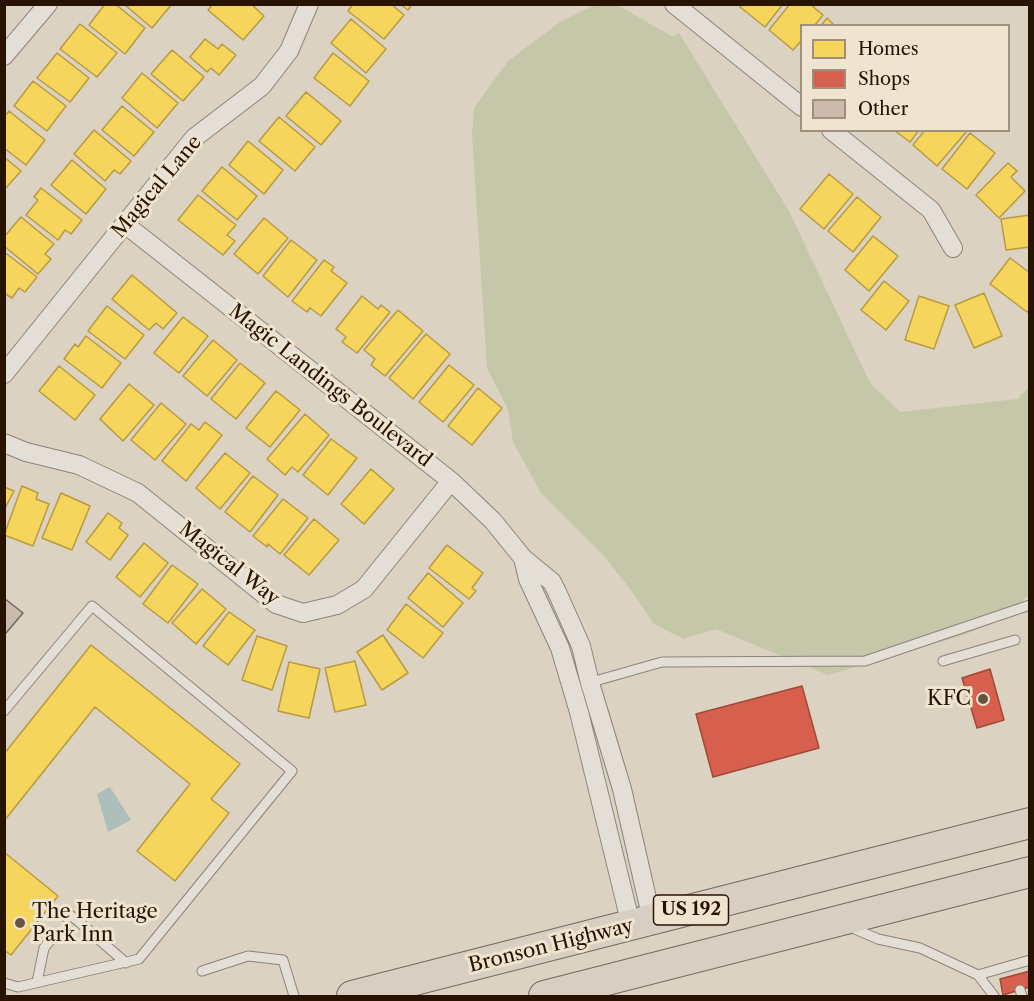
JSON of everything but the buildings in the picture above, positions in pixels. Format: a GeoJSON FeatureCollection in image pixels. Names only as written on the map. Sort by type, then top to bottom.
{"type":"FeatureCollection","features":[{"type":"Feature","properties":{"kind":"highway","name":"Bronson Highway"},"geometry":{"type":"LineString","coordinates":[[352,996],[1029,823]]}},
{"type":"Feature","properties":{"kind":"highway","name":"US 192"},"geometry":{"type":"LineString","coordinates":[[544,996],[1029,872]]}},
{"type":"Feature","properties":{"kind":"street"},"geometry":{"type":"LineString","coordinates":[[4,56],[48,4]]}},
{"type":"Feature","properties":{"kind":"street","name":"Magical Lane"},"geometry":{"type":"LineString","coordinates":[[4,374],[194,138],[262,86],[290,51],[309,4]]}},
{"type":"Feature","properties":{"kind":"street"},"geometry":{"type":"LineString","coordinates":[[674,4],[800,106]]}},
{"type":"Feature","properties":{"kind":"street"},"geometry":{"type":"LineString","coordinates":[[834,132],[931,210],[953,248]]}},
{"type":"Feature","properties":{"kind":"street","name":"Magic Landings Boulevard"},"geometry":{"type":"LineString","coordinates":[[126,225],[450,481],[493,521],[523,558],[552,582],[581,646],[622,789],[642,922]]}},
{"type":"Feature","properties":{"kind":"street","name":"Magical Way"},"geometry":{"type":"LineString","coordinates":[[4,443],[26,452],[79,465],[138,493],[276,604],[303,613],[337,605],[364,589],[450,481]]}},
{"type":"Feature","properties":{"kind":"street","name":"Magic Landings Boulevard"},"geometry":{"type":"LineString","coordinates":[[523,558],[528,579],[560,648],[642,922]]}},
{"type":"Feature","properties":{"kind":"lane"},"geometry":{"type":"LineString","coordinates":[[572,688],[663,662],[866,661],[1029,605]]}},
{"type":"Feature","properties":{"kind":"lane"},"geometry":{"type":"LineString","coordinates":[[4,711],[92,606],[292,771],[139,959],[37,982],[19,992],[5,983]]}},
{"type":"Feature","properties":{"kind":"lane"},"geometry":{"type":"LineString","coordinates":[[943,661],[1015,640]]}},
{"type":"Feature","properties":{"kind":"lane"},"geometry":{"type":"LineString","coordinates":[[67,918],[70,915],[78,921],[126,963]]}},
{"type":"Feature","properties":{"kind":"lane"},"geometry":{"type":"LineString","coordinates":[[838,922],[878,939],[920,948],[978,975],[994,996]]}},
{"type":"Feature","properties":{"kind":"lane"},"geometry":{"type":"LineString","coordinates":[[37,982],[44,948],[54,936]]}},
{"type":"Feature","properties":{"kind":"lane"},"geometry":{"type":"LineString","coordinates":[[201,971],[248,956],[283,960],[294,996]]}},
{"type":"Feature","properties":{"kind":"lane"},"geometry":{"type":"LineString","coordinates":[[978,975],[1029,960]]}},
{"type":"Feature","properties":{"kind":"lane"},"geometry":{"type":"LineString","coordinates":[[1013,965],[1016,975]]}},
{"type":"Feature","properties":{"kind":"green space"},"geometry":{"type":"Polygon","coordinates":[[[595,5],[617,5],[673,37],[679,33],[789,211],[870,383],[900,412],[1018,399],[1029,387],[1029,594],[1008,617],[961,636],[828,675],[716,629],[683,639],[654,624],[604,556],[541,493],[513,442],[508,409],[487,368],[472,135],[474,108],[508,61],[560,22],[595,5]]]}},
{"type":"Feature","properties":{"kind":"shaded area"},"geometry":{"type":"Polygon","coordinates":[[[110,787],[131,820],[108,832],[97,794],[110,787]]]}},
{"type":"Feature","properties":{"kind":"place","name":"KFC"},"geometry":{"type":"Point","coordinates":[983,699]}},
{"type":"Feature","properties":{"kind":"place","name":"The Heritage Park Inn"},"geometry":{"type":"Point","coordinates":[20,923]}}]}
